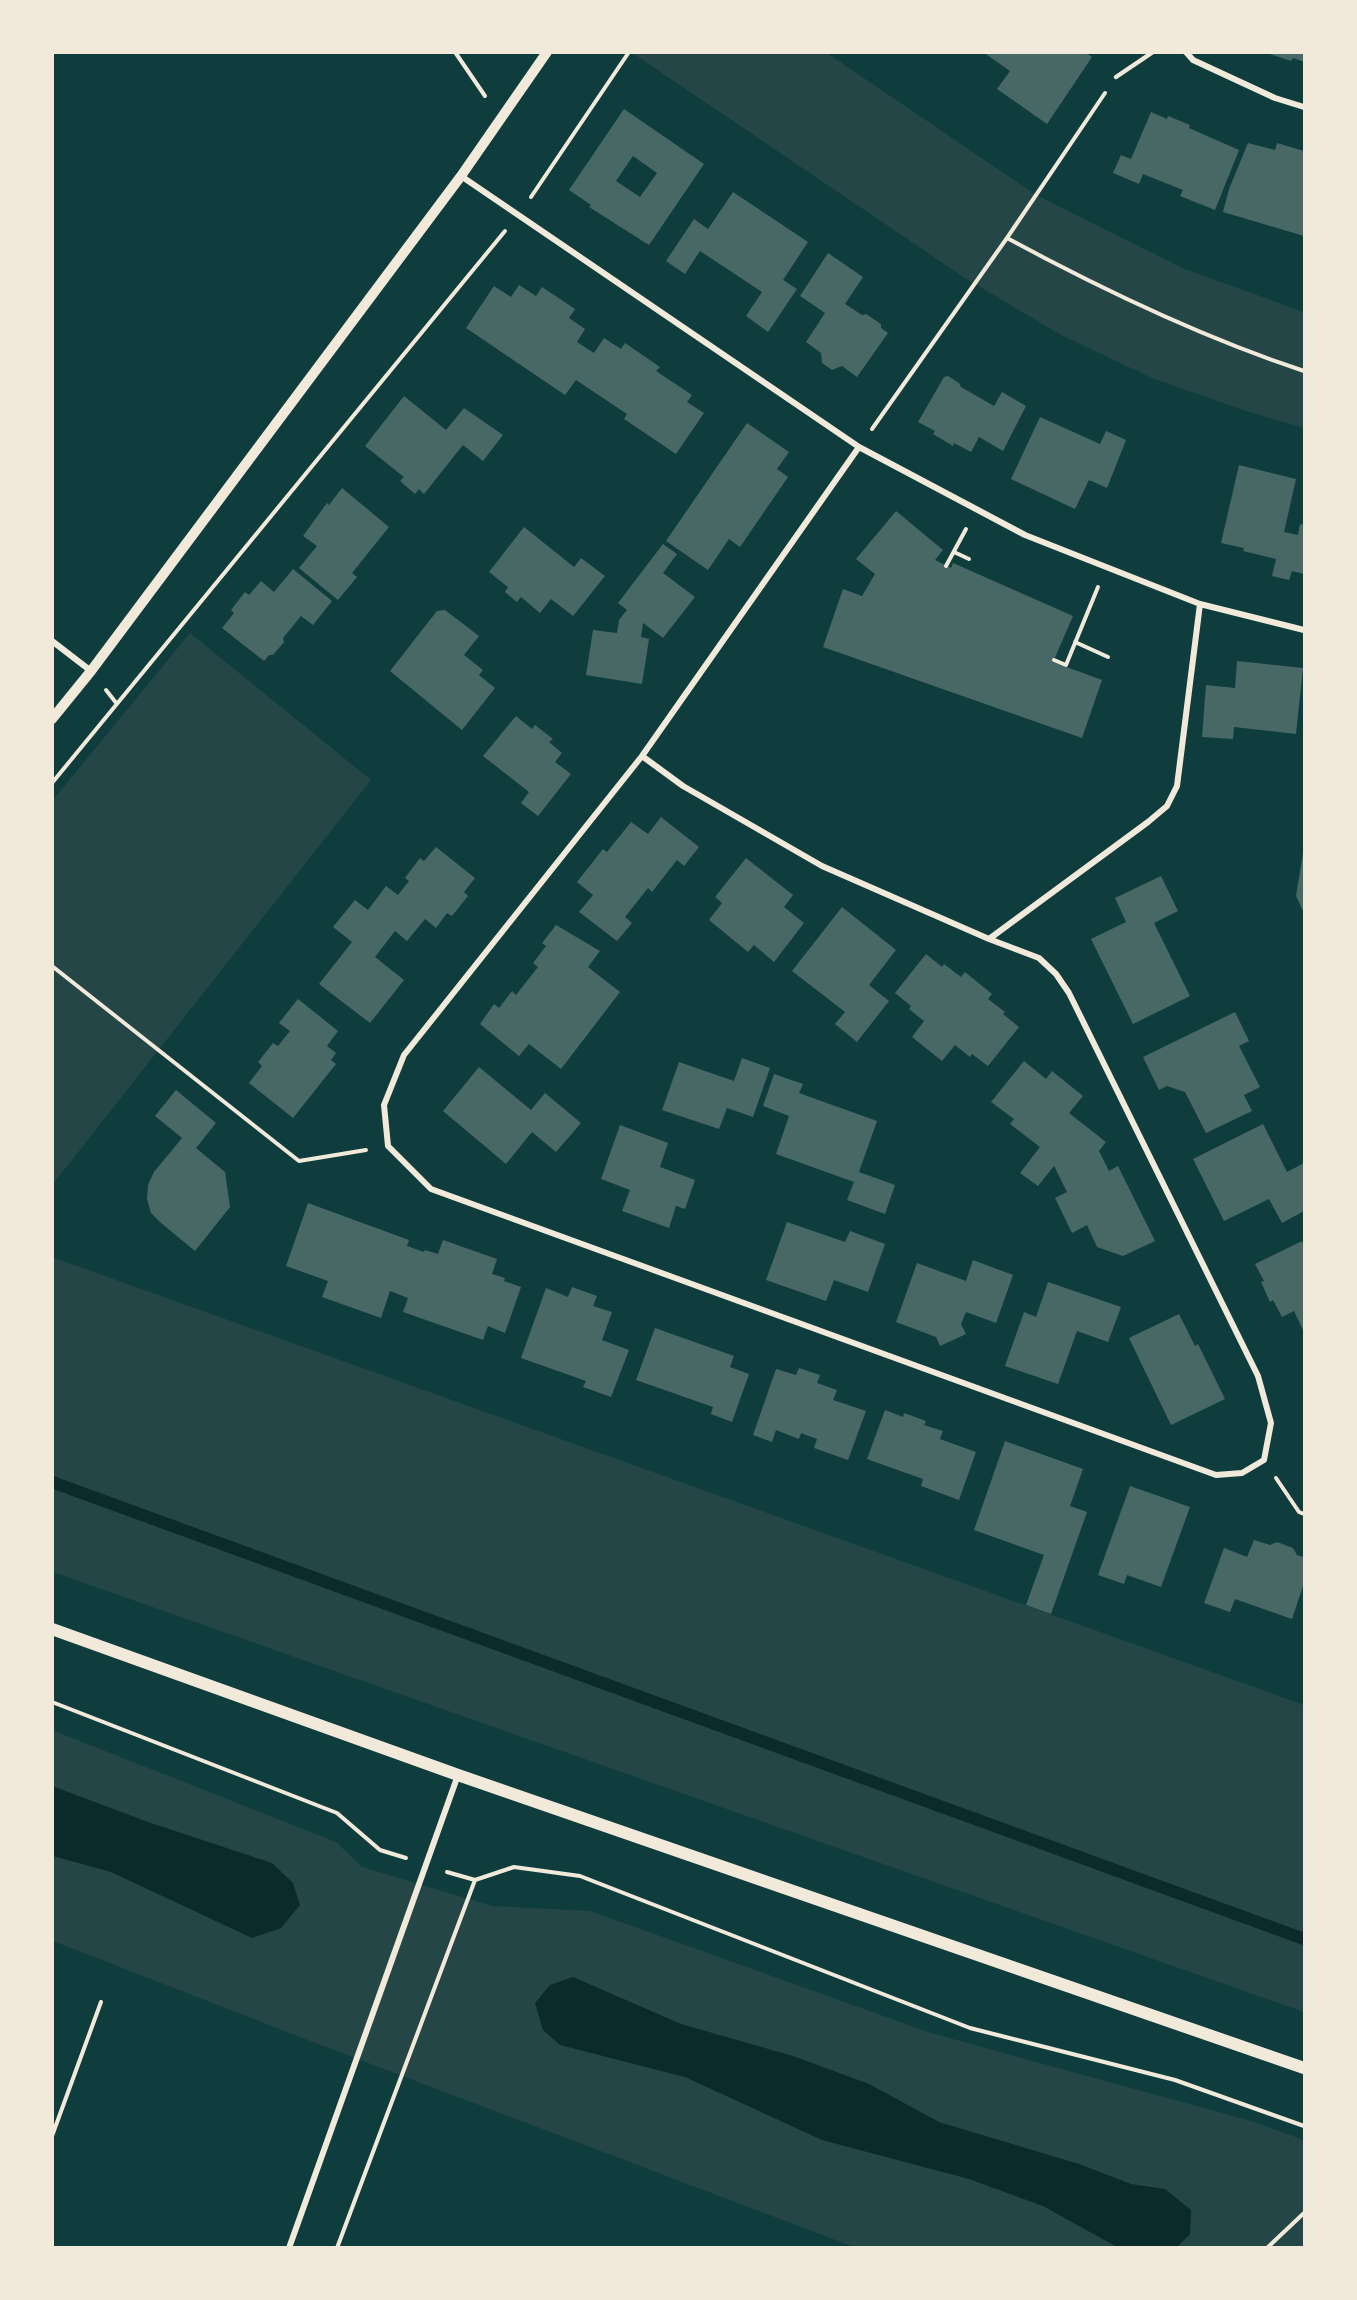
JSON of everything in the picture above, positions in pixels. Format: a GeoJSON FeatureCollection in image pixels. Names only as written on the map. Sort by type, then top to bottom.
{"type":"FeatureCollection","features":[{"type":"Feature","properties":{"kind":"main road"},"geometry":{"type":"LineString","coordinates":[[52,1629],[458,1775],[1305,2068]]}},
{"type":"Feature","properties":{"kind":"street"},"geometry":{"type":"LineString","coordinates":[[52,719],[91,671],[461,176],[547,52]]}},
{"type":"Feature","properties":{"kind":"street"},"geometry":{"type":"LineString","coordinates":[[1186,52],[1193,60],[1275,98],[1305,107]]}},
{"type":"Feature","properties":{"kind":"street"},"geometry":{"type":"LineString","coordinates":[[461,176],[859,447],[1025,535],[1200,604],[1305,630]]}},
{"type":"Feature","properties":{"kind":"street"},"geometry":{"type":"LineString","coordinates":[[642,756],[683,786],[822,866],[989,939],[1039,958],[1056,974],[1069,993],[1258,1376],[1271,1423],[1264,1460],[1242,1473],[1216,1474],[430,1189],[388,1146],[384,1105],[404,1055],[642,756],[859,447]]}},
{"type":"Feature","properties":{"kind":"street"},"geometry":{"type":"LineString","coordinates":[[989,939],[1167,806],[1178,786],[1200,604]]}},
{"type":"Feature","properties":{"kind":"street"},"geometry":{"type":"LineString","coordinates":[[52,641],[91,671]]}},
{"type":"Feature","properties":{"kind":"street"},"geometry":{"type":"LineString","coordinates":[[289,2247],[458,1775]]}},
{"type":"Feature","properties":{"kind":"lane"},"geometry":{"type":"LineString","coordinates":[[1116,77],[1153,52]]}},
{"type":"Feature","properties":{"kind":"path"},"geometry":{"type":"LineString","coordinates":[[455,52],[501,119]]}},
{"type":"Feature","properties":{"kind":"path"},"geometry":{"type":"LineString","coordinates":[[52,783],[519,214],[629,52]]}},
{"type":"Feature","properties":{"kind":"path"},"geometry":{"type":"LineString","coordinates":[[859,447],[1007,238],[1116,77]]}},
{"type":"Feature","properties":{"kind":"path"},"geometry":{"type":"LineString","coordinates":[[1007,238],[1098,287],[1242,350],[1305,371]]}},
{"type":"Feature","properties":{"kind":"path"},"geometry":{"type":"LineString","coordinates":[[946,566],[976,509]]}},
{"type":"Feature","properties":{"kind":"path"},"geometry":{"type":"LineString","coordinates":[[954,552],[969,559]]}},
{"type":"Feature","properties":{"kind":"path"},"geometry":{"type":"LineString","coordinates":[[1054,660],[1066,664],[1106,567]]}},
{"type":"Feature","properties":{"kind":"path"},"geometry":{"type":"LineString","coordinates":[[1075,642],[1108,657]]}},
{"type":"Feature","properties":{"kind":"path"},"geometry":{"type":"LineString","coordinates":[[52,966],[299,1161],[388,1146]]}},
{"type":"Feature","properties":{"kind":"path"},"geometry":{"type":"LineString","coordinates":[[1264,1460],[1299,1512],[1305,1514]]}},
{"type":"Feature","properties":{"kind":"path"},"geometry":{"type":"LineString","coordinates":[[52,1702],[337,1813],[380,1850],[475,1880],[514,1867],[580,1876],[970,2028],[1175,2080],[1305,2126]]}},
{"type":"Feature","properties":{"kind":"path"},"geometry":{"type":"LineString","coordinates":[[337,2247],[475,1880]]}},
{"type":"Feature","properties":{"kind":"path"},"geometry":{"type":"LineString","coordinates":[[52,2136],[101,2002]]}},
{"type":"Feature","properties":{"kind":"path"},"geometry":{"type":"LineString","coordinates":[[1266,2247],[1305,2213]]}},
{"type":"Feature","properties":{"kind":"shaded area"},"geometry":{"type":"Polygon","coordinates":[[[636,52],[827,53],[1036,195],[1185,269],[1304,312],[1304,428],[1246,411],[1152,378],[1061,335],[965,278],[634,54],[636,52]]]}},
{"type":"Feature","properties":{"kind":"shaded area"},"geometry":{"type":"Polygon","coordinates":[[[190,633],[371,780],[53,1184],[53,800],[190,633]]]}},
{"type":"Feature","properties":{"kind":"shaded area"},"geometry":{"type":"Polygon","coordinates":[[[52,1257],[1304,1705],[1304,2012],[53,1572],[52,1257]]]}},
{"type":"Feature","properties":{"kind":"shaded area"},"geometry":{"type":"Polygon","coordinates":[[[52,1730],[336,1842],[362,1867],[492,1906],[590,1911],[931,2033],[1251,2121],[1304,2140],[1304,2247],[854,2247],[53,1941],[52,1730]]]}},
{"type":"Feature","properties":{"kind":"shaded area"},"geometry":{"type":"Polygon","coordinates":[[[52,1786],[148,1822],[272,1863],[293,1883],[300,1905],[281,1928],[252,1938],[111,1872],[53,1856],[52,1786]]]}},
{"type":"Feature","properties":{"kind":"shaded area"},"geometry":{"type":"Polygon","coordinates":[[[573,1977],[681,2024],[793,2056],[869,2084],[939,2122],[1079,2164],[1131,2184],[1165,2189],[1191,2210],[1190,2234],[1177,2247],[1117,2247],[1043,2206],[969,2179],[822,2140],[685,2077],[560,2045],[543,2030],[535,2003],[550,1985],[573,1977]]]}},
{"type":"Feature","properties":{"kind":"building"},"geometry":{"type":"Polygon","coordinates":[[[983,52],[1085,52],[1092,57],[1047,124],[997,89],[1010,71],[983,52]]]}},
{"type":"Feature","properties":{"kind":"building"},"geometry":{"type":"Polygon","coordinates":[[[1304,52],[1304,62],[1293,58],[1291,61],[1267,53],[1304,52]]]}},
{"type":"Feature","properties":{"kind":"building"},"geometry":{"type":"Polygon","coordinates":[[[624,109],[704,164],[649,245],[589,207],[591,205],[569,190],[624,109]],[[633,156],[616,181],[640,197],[657,173],[633,156]]]}},
{"type":"Feature","properties":{"kind":"building"},"geometry":{"type":"Polygon","coordinates":[[[1151,112],[1190,125],[1189,128],[1239,150],[1215,210],[1180,196],[1183,190],[1143,174],[1139,184],[1113,173],[1121,155],[1131,159],[1151,112]]]}},
{"type":"Feature","properties":{"kind":"building"},"geometry":{"type":"Polygon","coordinates":[[[1248,143],[1275,150],[1277,143],[1304,151],[1304,236],[1223,212],[1229,189],[1248,143]]]}},
{"type":"Feature","properties":{"kind":"building"},"geometry":{"type":"Polygon","coordinates":[[[733,192],[808,242],[783,280],[797,289],[768,332],[746,316],[762,292],[700,251],[685,274],[666,261],[694,219],[708,229],[733,192]]]}},
{"type":"Feature","properties":{"kind":"building"},"geometry":{"type":"Polygon","coordinates":[[[828,253],[863,277],[845,304],[881,324],[881,328],[888,333],[857,377],[842,366],[832,370],[822,363],[821,353],[806,342],[825,313],[800,296],[828,253]]]}},
{"type":"Feature","properties":{"kind":"building"},"geometry":{"type":"Polygon","coordinates":[[[519,285],[536,296],[542,287],[575,309],[569,318],[585,329],[577,342],[594,353],[604,338],[621,349],[625,343],[660,367],[656,371],[692,395],[687,402],[704,413],[676,454],[624,419],[627,414],[576,380],[565,395],[466,328],[494,286],[511,297],[519,285]]]}},
{"type":"Feature","properties":{"kind":"building"},"geometry":{"type":"Polygon","coordinates":[[[948,376],[961,387],[994,406],[1002,392],[1026,406],[1003,451],[979,437],[971,452],[954,443],[953,446],[933,434],[935,431],[918,422],[944,377],[948,376]]]}},
{"type":"Feature","properties":{"kind":"building"},"geometry":{"type":"Polygon","coordinates":[[[404,396],[446,430],[464,408],[503,435],[483,461],[463,445],[424,494],[419,489],[415,494],[400,481],[404,477],[365,446],[404,396]]]}},
{"type":"Feature","properties":{"kind":"building"},"geometry":{"type":"Polygon","coordinates":[[[1040,417],[1100,444],[1106,431],[1126,440],[1107,488],[1089,480],[1075,509],[1011,479],[1040,417]]]}},
{"type":"Feature","properties":{"kind":"building"},"geometry":{"type":"Polygon","coordinates":[[[747,423],[789,452],[777,469],[788,477],[740,547],[729,539],[708,570],[666,541],[747,423]]]}},
{"type":"Feature","properties":{"kind":"building"},"geometry":{"type":"Polygon","coordinates":[[[1239,465],[1296,479],[1284,532],[1298,535],[1300,524],[1304,525],[1304,574],[1292,571],[1289,580],[1272,576],[1276,559],[1221,543],[1239,465]]]}},
{"type":"Feature","properties":{"kind":"building"},"geometry":{"type":"Polygon","coordinates":[[[342,488],[389,527],[352,573],[357,577],[338,600],[299,568],[317,546],[303,536],[327,503],[329,505],[342,488]]]}},
{"type":"Feature","properties":{"kind":"building"},"geometry":{"type":"Polygon","coordinates":[[[896,511],[943,550],[935,560],[951,568],[953,563],[1073,616],[1053,662],[1102,680],[1082,738],[823,647],[843,589],[862,596],[875,574],[856,559],[896,511]]]}},
{"type":"Feature","properties":{"kind":"building"},"geometry":{"type":"Polygon","coordinates":[[[524,527],[574,567],[581,558],[605,576],[573,616],[551,599],[540,613],[521,597],[517,602],[505,592],[508,587],[489,572],[524,527]]]}},
{"type":"Feature","properties":{"kind":"building"},"geometry":{"type":"Polygon","coordinates":[[[663,544],[677,554],[663,573],[695,597],[663,638],[643,623],[641,637],[649,639],[642,684],[586,675],[593,630],[617,633],[619,620],[627,610],[618,603],[663,544]]]}},
{"type":"Feature","properties":{"kind":"building"},"geometry":{"type":"Polygon","coordinates":[[[293,569],[332,601],[313,625],[301,616],[283,638],[284,642],[273,655],[269,655],[264,661],[222,628],[234,613],[231,610],[245,592],[249,595],[261,581],[274,592],[293,569]]]}},
{"type":"Feature","properties":{"kind":"building"},"geometry":{"type":"Polygon","coordinates":[[[445,610],[479,636],[460,660],[464,655],[483,670],[479,675],[495,688],[462,730],[390,671],[437,611],[445,610]]]}},
{"type":"Feature","properties":{"kind":"building"},"geometry":{"type":"Polygon","coordinates":[[[1237,661],[1303,668],[1296,734],[1234,727],[1233,739],[1202,737],[1206,685],[1235,688],[1237,661]]]}},
{"type":"Feature","properties":{"kind":"building"},"geometry":{"type":"Polygon","coordinates":[[[516,716],[532,729],[535,725],[553,739],[549,742],[562,753],[555,762],[571,774],[538,816],[521,803],[529,792],[483,756],[516,716]]]}},
{"type":"Feature","properties":{"kind":"building"},"geometry":{"type":"Polygon","coordinates":[[[661,817],[699,847],[684,866],[677,860],[652,892],[648,888],[625,917],[632,923],[617,941],[579,912],[593,895],[577,882],[603,849],[607,852],[631,822],[648,834],[661,817]]]}},
{"type":"Feature","properties":{"kind":"building"},"geometry":{"type":"Polygon","coordinates":[[[436,847],[475,878],[464,892],[468,896],[452,916],[447,913],[436,928],[425,919],[407,941],[395,931],[375,957],[404,980],[370,1023],[319,984],[352,942],[333,927],[355,900],[368,910],[386,886],[398,895],[409,881],[405,878],[420,858],[424,861],[436,847]]]}},
{"type":"Feature","properties":{"kind":"building"},"geometry":{"type":"Polygon","coordinates":[[[1304,854],[1304,913],[1296,896],[1304,854]]]}},
{"type":"Feature","properties":{"kind":"building"},"geometry":{"type":"Polygon","coordinates":[[[746,858],[793,895],[784,907],[804,923],[774,962],[754,945],[748,952],[709,920],[722,903],[715,897],[746,858]]]}},
{"type":"Feature","properties":{"kind":"building"},"geometry":{"type":"Polygon","coordinates":[[[1161,876],[1178,911],[1154,923],[1190,996],[1133,1024],[1091,939],[1126,922],[1115,898],[1161,876]]]}},
{"type":"Feature","properties":{"kind":"building"},"geometry":{"type":"Polygon","coordinates":[[[842,907],[896,950],[869,985],[889,1001],[857,1042],[835,1024],[845,1012],[792,971],[842,907]]]}},
{"type":"Feature","properties":{"kind":"building"},"geometry":{"type":"Polygon","coordinates":[[[556,925],[600,951],[588,967],[620,992],[561,1069],[529,1044],[519,1056],[480,1024],[494,1004],[499,1008],[512,991],[516,995],[538,967],[533,963],[546,946],[542,943],[556,925]]]}},
{"type":"Feature","properties":{"kind":"building"},"geometry":{"type":"Polygon","coordinates":[[[926,954],[942,967],[944,964],[961,977],[965,972],[992,994],[988,999],[1019,1027],[988,1066],[972,1054],[970,1057],[955,1045],[942,1061],[912,1037],[924,1021],[895,993],[926,954]]]}},
{"type":"Feature","properties":{"kind":"building"},"geometry":{"type":"Polygon","coordinates":[[[298,999],[338,1031],[327,1046],[336,1053],[331,1060],[336,1064],[293,1118],[249,1083],[262,1066],[258,1062],[273,1043],[278,1046],[290,1031],[279,1023],[298,999]]]}},
{"type":"Feature","properties":{"kind":"building"},"geometry":{"type":"Polygon","coordinates":[[[1235,1012],[1249,1041],[1239,1046],[1260,1087],[1244,1095],[1252,1111],[1206,1133],[1185,1092],[1167,1086],[1159,1090],[1143,1057],[1235,1012]]]}},
{"type":"Feature","properties":{"kind":"building"},"geometry":{"type":"Polygon","coordinates":[[[742,1058],[770,1068],[753,1117],[727,1108],[719,1129],[662,1110],[679,1062],[734,1081],[742,1058]]]}},
{"type":"Feature","properties":{"kind":"building"},"geometry":{"type":"Polygon","coordinates":[[[1024,1061],[1046,1079],[1052,1071],[1083,1096],[1069,1113],[1106,1142],[1099,1151],[1109,1171],[1118,1166],[1155,1241],[1123,1256],[1097,1247],[1087,1225],[1072,1233],[1055,1198],[1067,1192],[1054,1166],[1038,1186],[1020,1173],[1040,1147],[1010,1124],[1014,1119],[991,1102],[1024,1061]]]}},
{"type":"Feature","properties":{"kind":"building"},"geometry":{"type":"Polygon","coordinates":[[[479,1067],[531,1110],[545,1093],[581,1123],[556,1152],[532,1132],[506,1164],[443,1111],[479,1067]]]}},
{"type":"Feature","properties":{"kind":"building"},"geometry":{"type":"Polygon","coordinates":[[[774,1074],[803,1084],[799,1093],[877,1121],[859,1172],[895,1185],[885,1214],[847,1200],[854,1182],[776,1154],[789,1116],[763,1106],[774,1074]]]}},
{"type":"Feature","properties":{"kind":"building"},"geometry":{"type":"Polygon","coordinates":[[[176,1090],[216,1123],[196,1148],[225,1172],[230,1207],[195,1251],[151,1213],[147,1199],[148,1185],[154,1172],[182,1138],[155,1116],[176,1090]]]}},
{"type":"Feature","properties":{"kind":"building"},"geometry":{"type":"Polygon","coordinates":[[[1263,1124],[1287,1172],[1304,1163],[1304,1211],[1282,1223],[1269,1199],[1224,1221],[1193,1159],[1263,1124]]]}},
{"type":"Feature","properties":{"kind":"building"},"geometry":{"type":"Polygon","coordinates":[[[620,1125],[668,1143],[660,1167],[695,1180],[685,1209],[676,1206],[669,1228],[622,1211],[630,1190],[601,1179],[620,1125]]]}},
{"type":"Feature","properties":{"kind":"building"},"geometry":{"type":"Polygon","coordinates":[[[308,1203],[409,1240],[407,1246],[424,1252],[425,1250],[438,1254],[443,1240],[497,1259],[492,1274],[521,1287],[505,1333],[488,1326],[483,1340],[403,1312],[408,1298],[390,1291],[381,1318],[322,1297],[328,1281],[286,1266],[308,1203]]]}},
{"type":"Feature","properties":{"kind":"building"},"geometry":{"type":"Polygon","coordinates":[[[787,1222],[845,1242],[850,1231],[885,1244],[868,1292],[834,1280],[826,1301],[766,1280],[787,1222]]]}},
{"type":"Feature","properties":{"kind":"building"},"geometry":{"type":"Polygon","coordinates":[[[1302,1241],[1304,1247],[1304,1332],[1294,1311],[1282,1317],[1273,1300],[1270,1302],[1261,1282],[1264,1281],[1255,1264],[1302,1241]]]}},
{"type":"Feature","properties":{"kind":"building"},"geometry":{"type":"Polygon","coordinates":[[[973,1260],[1013,1275],[996,1323],[966,1312],[961,1324],[966,1334],[940,1346],[936,1337],[896,1322],[917,1263],[966,1281],[973,1260]]]}},
{"type":"Feature","properties":{"kind":"building"},"geometry":{"type":"Polygon","coordinates":[[[1048,1282],[1121,1307],[1108,1342],[1077,1331],[1058,1384],[1005,1366],[1024,1312],[1036,1317],[1048,1282]]]}},
{"type":"Feature","properties":{"kind":"building"},"geometry":{"type":"Polygon","coordinates":[[[572,1287],[597,1296],[593,1306],[612,1312],[602,1340],[629,1350],[611,1397],[583,1387],[586,1381],[521,1358],[546,1288],[568,1297],[572,1287]]]}},
{"type":"Feature","properties":{"kind":"building"},"geometry":{"type":"Polygon","coordinates":[[[1179,1314],[1195,1346],[1198,1344],[1225,1399],[1171,1425],[1129,1338],[1179,1314]]]}},
{"type":"Feature","properties":{"kind":"building"},"geometry":{"type":"Polygon","coordinates":[[[655,1328],[734,1356],[730,1367],[749,1374],[732,1422],[711,1414],[713,1407],[636,1380],[655,1328]]]}},
{"type":"Feature","properties":{"kind":"building"},"geometry":{"type":"Polygon","coordinates":[[[799,1368],[820,1375],[817,1383],[837,1390],[833,1400],[866,1411],[848,1460],[814,1448],[817,1439],[801,1433],[799,1439],[776,1430],[772,1442],[753,1435],[776,1369],[796,1375],[799,1368]]]}},
{"type":"Feature","properties":{"kind":"building"},"geometry":{"type":"Polygon","coordinates":[[[885,1410],[903,1417],[904,1413],[926,1421],[924,1425],[943,1431],[940,1439],[976,1452],[959,1500],[921,1486],[923,1479],[867,1459],[885,1410]]]}},
{"type":"Feature","properties":{"kind":"building"},"geometry":{"type":"Polygon","coordinates":[[[1005,1441],[1083,1469],[1070,1506],[1087,1512],[1051,1614],[1026,1605],[1044,1555],[974,1530],[1005,1441]]]}},
{"type":"Feature","properties":{"kind":"building"},"geometry":{"type":"Polygon","coordinates":[[[1130,1486],[1190,1507],[1161,1587],[1127,1575],[1124,1584],[1098,1575],[1130,1486]]]}},
{"type":"Feature","properties":{"kind":"building"},"geometry":{"type":"Polygon","coordinates":[[[1254,1540],[1270,1545],[1277,1542],[1293,1548],[1297,1555],[1304,1557],[1304,1583],[1292,1619],[1235,1599],[1230,1612],[1204,1603],[1224,1548],[1247,1557],[1254,1540]]]}},
{"type":"Feature","properties":{"kind":"waterway"},"geometry":{"type":"LineString","coordinates":[[52,1482],[1304,1939]]}}]}
